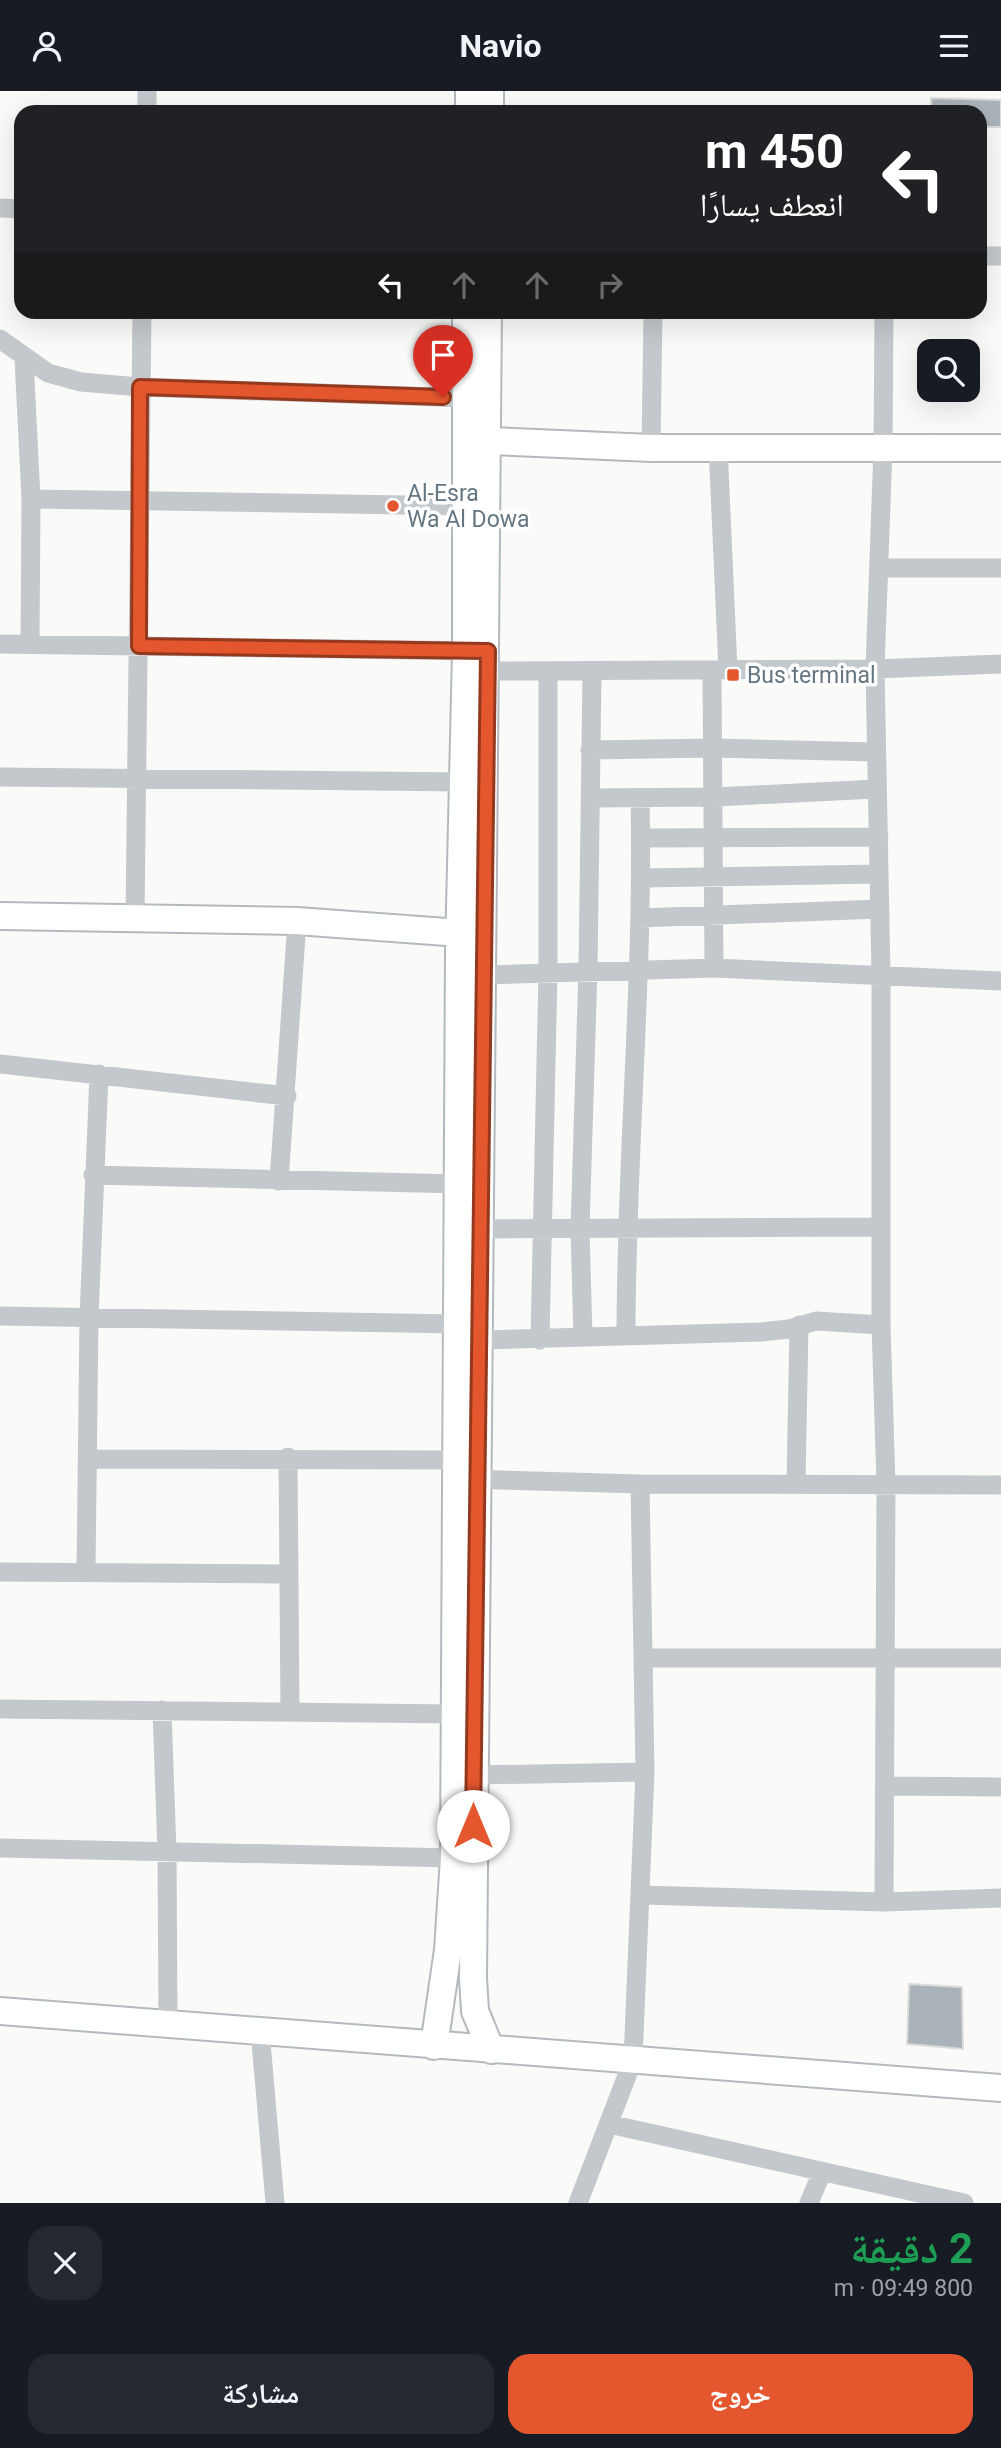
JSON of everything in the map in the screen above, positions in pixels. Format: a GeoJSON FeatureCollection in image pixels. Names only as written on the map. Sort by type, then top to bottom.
{"type":"FeatureCollection","features":[{"type":"Feature","properties":{"kind":"street"},"geometry":{"type":"LineString","coordinates":[[135,918],[142,499],[142,319]]}},
{"type":"Feature","properties":{"kind":"street"},"geometry":{"type":"LineString","coordinates":[[434,2046],[448,1950],[454,1859],[455,1714],[464,1473],[480,1340],[480,1229],[472,953],[463,782],[480,658],[466,506],[478,440],[465,398],[466,319]]}},
{"type":"Feature","properties":{"kind":"street"},"geometry":{"type":"LineString","coordinates":[[487,319],[478,440],[480,658],[472,953],[458,1184],[458,1324],[473,1775],[473,1999],[475,2011],[491,2050]]}},
{"type":"Feature","properties":{"kind":"street"},"geometry":{"type":"LineString","coordinates":[[651,448],[653,319]]}},
{"type":"Feature","properties":{"kind":"street"},"geometry":{"type":"LineString","coordinates":[[884,319],[875,752],[879,837],[881,1325],[886,1484],[884,1902]]}},
{"type":"Feature","properties":{"kind":"street"},"geometry":{"type":"LineString","coordinates":[[0,339],[24,359],[48,373],[81,382],[140,387],[465,398]]}},
{"type":"Feature","properties":{"kind":"street"},"geometry":{"type":"LineString","coordinates":[[24,359],[31,499],[30,644]]}},
{"type":"Feature","properties":{"kind":"street"},"geometry":{"type":"LineString","coordinates":[[478,440],[651,448],[1001,448]]}},
{"type":"Feature","properties":{"kind":"street"},"geometry":{"type":"LineString","coordinates":[[714,968],[715,748],[720,670],[718,446]]}},
{"type":"Feature","properties":{"kind":"street"},"geometry":{"type":"LineString","coordinates":[[31,499],[466,506]]}},
{"type":"Feature","properties":{"kind":"street"},"geometry":{"type":"LineString","coordinates":[[878,569],[1001,568]]}},
{"type":"Feature","properties":{"kind":"street"},"geometry":{"type":"LineString","coordinates":[[0,644],[480,658],[548,671],[592,672],[875,669],[1001,664]]}},
{"type":"Feature","properties":{"kind":"street"},"geometry":{"type":"LineString","coordinates":[[541,1339],[548,971],[548,671]]}},
{"type":"Feature","properties":{"kind":"street"},"geometry":{"type":"LineString","coordinates":[[583,1337],[580,1229],[588,969],[592,672]]}},
{"type":"Feature","properties":{"kind":"street"},"geometry":{"type":"LineString","coordinates":[[590,750],[715,748],[875,752]]}},
{"type":"Feature","properties":{"kind":"street"},"geometry":{"type":"LineString","coordinates":[[0,777],[463,782]]}},
{"type":"Feature","properties":{"kind":"street"},"geometry":{"type":"LineString","coordinates":[[590,797],[715,797],[876,789]]}},
{"type":"Feature","properties":{"kind":"street"},"geometry":{"type":"LineString","coordinates":[[625,1335],[626,1228],[642,878],[640,798]]}},
{"type":"Feature","properties":{"kind":"street"},"geometry":{"type":"LineString","coordinates":[[641,838],[879,837]]}},
{"type":"Feature","properties":{"kind":"street"},"geometry":{"type":"LineString","coordinates":[[642,878],[879,874]]}},
{"type":"Feature","properties":{"kind":"street"},"geometry":{"type":"LineString","coordinates":[[640,918],[880,909]]}},
{"type":"Feature","properties":{"kind":"street"},"geometry":{"type":"LineString","coordinates":[[0,916],[297,921],[472,953],[548,971],[714,968],[1001,981]]}},
{"type":"Feature","properties":{"kind":"street"},"geometry":{"type":"LineString","coordinates":[[279,1181],[287,1096],[297,921]]}},
{"type":"Feature","properties":{"kind":"street"},"geometry":{"type":"LineString","coordinates":[[0,1065],[287,1096]]}},
{"type":"Feature","properties":{"kind":"street"},"geometry":{"type":"LineString","coordinates":[[86,1571],[89,1318],[99,1074]]}},
{"type":"Feature","properties":{"kind":"street"},"geometry":{"type":"LineString","coordinates":[[93,1175],[458,1184]]}},
{"type":"Feature","properties":{"kind":"street"},"geometry":{"type":"LineString","coordinates":[[480,1229],[880,1227]]}},
{"type":"Feature","properties":{"kind":"street"},"geometry":{"type":"LineString","coordinates":[[0,1316],[458,1324]]}},
{"type":"Feature","properties":{"kind":"street"},"geometry":{"type":"LineString","coordinates":[[480,1340],[761,1332],[836,1320],[881,1325]]}},
{"type":"Feature","properties":{"kind":"street"},"geometry":{"type":"LineString","coordinates":[[796,1484],[799,1325]]}},
{"type":"Feature","properties":{"kind":"street"},"geometry":{"type":"LineString","coordinates":[[88,1459],[288,1457],[464,1473],[640,1484],[1001,1485]]}},
{"type":"Feature","properties":{"kind":"street"},"geometry":{"type":"LineString","coordinates":[[288,1457],[290,1712]]}},
{"type":"Feature","properties":{"kind":"street"},"geometry":{"type":"LineString","coordinates":[[578,2203],[633,2060],[642,1895],[645,1772],[640,1484]]}},
{"type":"Feature","properties":{"kind":"street"},"geometry":{"type":"LineString","coordinates":[[0,1572],[289,1574]]}},
{"type":"Feature","properties":{"kind":"street"},"geometry":{"type":"LineString","coordinates":[[644,1658],[1001,1658]]}},
{"type":"Feature","properties":{"kind":"street"},"geometry":{"type":"LineString","coordinates":[[0,1709],[455,1714]]}},
{"type":"Feature","properties":{"kind":"street"},"geometry":{"type":"LineString","coordinates":[[162,1710],[167,1852],[168,2024]]}},
{"type":"Feature","properties":{"kind":"street"},"geometry":{"type":"LineString","coordinates":[[473,1775],[645,1772]]}},
{"type":"Feature","properties":{"kind":"street"},"geometry":{"type":"LineString","coordinates":[[886,1786],[1001,1787]]}},
{"type":"Feature","properties":{"kind":"street"},"geometry":{"type":"LineString","coordinates":[[0,1848],[454,1859]]}},
{"type":"Feature","properties":{"kind":"street"},"geometry":{"type":"LineString","coordinates":[[642,1895],[884,1902],[1001,1898]]}},
{"type":"Feature","properties":{"kind":"street"},"geometry":{"type":"LineString","coordinates":[[0,2011],[1001,2088]]}},
{"type":"Feature","properties":{"kind":"street"},"geometry":{"type":"LineString","coordinates":[[260,2031],[275,2203]]}},
{"type":"Feature","properties":{"kind":"street"},"geometry":{"type":"LineString","coordinates":[[608,2124],[964,2203]]}},
{"type":"Feature","properties":{"kind":"street"},"geometry":{"type":"LineString","coordinates":[[809,2203],[822,2172]]}},
{"type":"Feature","properties":{"kind":"building"},"geometry":{"type":"Polygon","coordinates":[[[931,98],[1001,100],[1001,127],[987,127],[987,105],[931,105],[931,98]]]}},
{"type":"Feature","properties":{"kind":"building"},"geometry":{"type":"Polygon","coordinates":[[[909,1984],[962,1987],[963,2049],[907,2044],[909,1984]]]}},
{"type":"Feature","properties":{"kind":"place","name":"Al-Esra Wa Al Dowa"},"geometry":{"type":"Point","coordinates":[393,506]}},
{"type":"Feature","properties":{"kind":"place","name":"Bus terminal"},"geometry":{"type":"Point","coordinates":[733,675]}},
{"type":"Feature","properties":{"kind":"route"},"geometry":{"type":"LineString","coordinates":[[443,397],[140,387],[142,499],[139,646],[488,651],[473,1826]]}}]}
